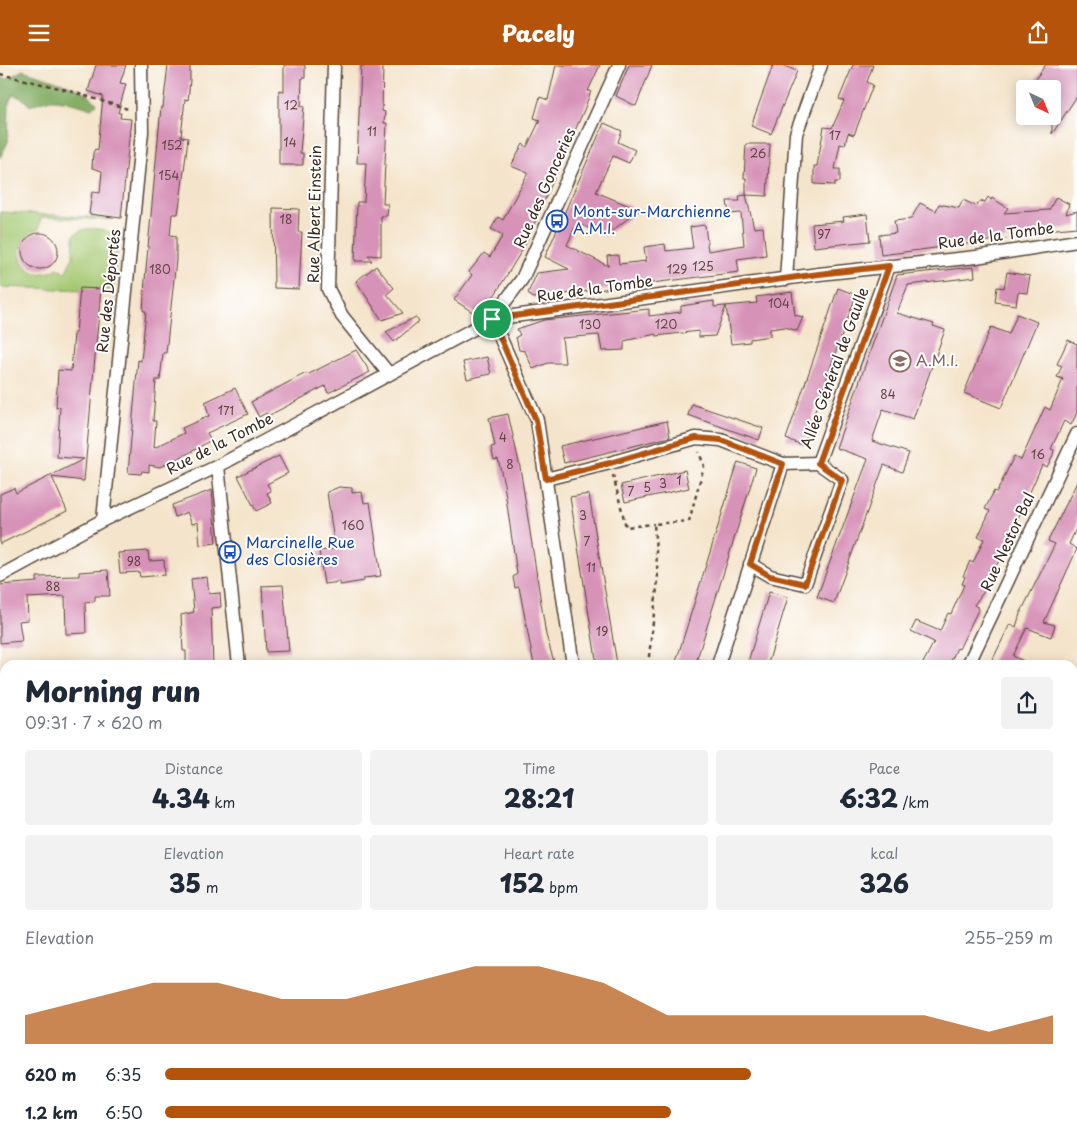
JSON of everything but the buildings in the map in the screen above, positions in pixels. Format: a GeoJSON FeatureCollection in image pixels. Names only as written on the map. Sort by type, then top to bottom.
{"type":"FeatureCollection","features":[{"type":"Feature","properties":{"kind":"street","name":"Rue des Déportés"},"geometry":{"type":"LineString","coordinates":[[103,521],[142,132],[141,65]]}},
{"type":"Feature","properties":{"kind":"street","name":"Rue Albert Einstein"},"geometry":{"type":"LineString","coordinates":[[334,65],[328,289],[342,316],[389,373]]}},
{"type":"Feature","properties":{"kind":"street","name":"Rue des Gonceries"},"geometry":{"type":"LineString","coordinates":[[492,319],[522,279],[619,65]]}},
{"type":"Feature","properties":{"kind":"street"},"geometry":{"type":"LineString","coordinates":[[786,279],[796,134],[821,65]]}},
{"type":"Feature","properties":{"kind":"street","name":"Rue de la Tombe"},"geometry":{"type":"LineString","coordinates":[[0,576],[103,521],[218,466],[492,319],[786,279],[976,257],[1077,241]]}},
{"type":"Feature","properties":{"kind":"street","name":"Allée Général de Gaulle"},"geometry":{"type":"LineString","coordinates":[[750,564],[770,576],[805,584],[842,480],[818,463],[889,266]]}},
{"type":"Feature","properties":{"kind":"street"},"geometry":{"type":"LineString","coordinates":[[492,319],[536,420],[572,660]]}},
{"type":"Feature","properties":{"kind":"street","name":"Rue Nestor Bal"},"geometry":{"type":"LineString","coordinates":[[970,660],[1077,434]]}},
{"type":"Feature","properties":{"kind":"street"},"geometry":{"type":"LineString","coordinates":[[546,479],[696,438],[721,440],[783,464],[818,463]]}},
{"type":"Feature","properties":{"kind":"street"},"geometry":{"type":"LineString","coordinates":[[720,660],[783,464]]}},
{"type":"Feature","properties":{"kind":"street"},"geometry":{"type":"LineString","coordinates":[[218,466],[239,660]]}},
{"type":"Feature","properties":{"kind":"path"},"geometry":{"type":"LineString","coordinates":[[0,74],[63,89],[142,114]]}},
{"type":"Feature","properties":{"kind":"path"},"geometry":{"type":"LineString","coordinates":[[610,463],[626,527],[689,521],[704,466],[696,438]]}},
{"type":"Feature","properties":{"kind":"path"},"geometry":{"type":"LineString","coordinates":[[649,660],[658,579],[654,524]]}},
{"type":"Feature","properties":{"kind":"green space"},"geometry":{"type":"Polygon","coordinates":[[[23,70],[74,88],[92,98],[97,104],[91,108],[53,100],[38,102],[30,106],[22,98],[13,95],[9,102],[8,142],[0,158],[0,78],[6,79],[23,70]]]}},
{"type":"Feature","properties":{"kind":"green space"},"geometry":{"type":"Polygon","coordinates":[[[0,212],[110,218],[110,220],[41,217],[39,229],[28,235],[22,244],[20,253],[22,261],[36,273],[46,273],[58,268],[65,273],[73,257],[74,235],[90,229],[114,233],[119,236],[113,291],[0,287],[0,212]]]}},
{"type":"Feature","properties":{"kind":"place","name":"Mont-sur-Marchienne A.M.I."},"geometry":{"type":"Point","coordinates":[557,221]}},
{"type":"Feature","properties":{"kind":"place","name":"A.M.I."},"geometry":{"type":"Point","coordinates":[900,361]}},
{"type":"Feature","properties":{"kind":"place","name":"Marcinelle Rue des Closières"},"geometry":{"type":"Point","coordinates":[230,552]}},
{"type":"Feature","properties":{"kind":"route"},"geometry":{"type":"LineString","coordinates":[[889,266],[818,463],[842,480],[805,584],[770,576],[750,564],[783,464],[721,440],[696,438],[546,479],[536,420],[492,319],[889,266]]}}]}
